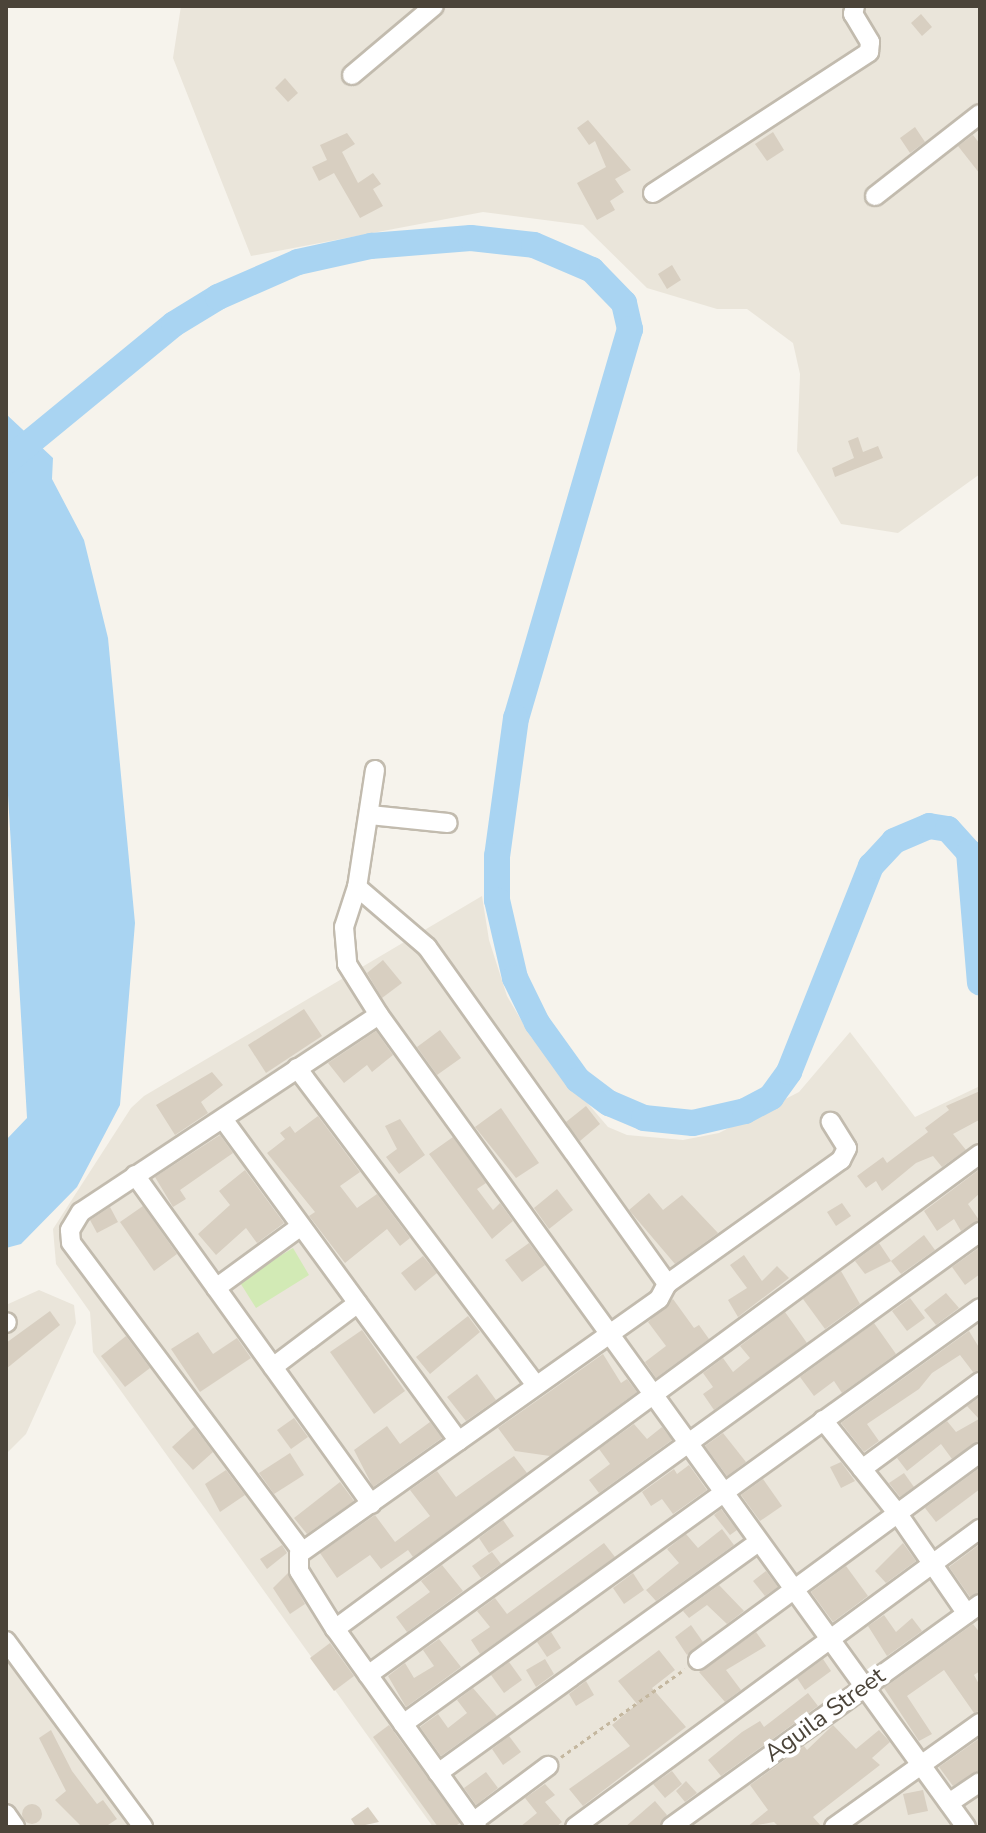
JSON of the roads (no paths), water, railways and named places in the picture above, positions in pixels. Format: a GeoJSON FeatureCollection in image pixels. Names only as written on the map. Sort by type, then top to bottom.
{"type":"FeatureCollection","features":[{"type":"Feature","properties":{"kind":"street"},"geometry":{"type":"LineString","coordinates":[[352,75],[434,6]]}},
{"type":"Feature","properties":{"kind":"street"},"geometry":{"type":"LineString","coordinates":[[653,193],[869,52],[870,42],[853,14],[855,6]]}},
{"type":"Feature","properties":{"kind":"street"},"geometry":{"type":"LineString","coordinates":[[875,196],[980,114]]}},
{"type":"Feature","properties":{"kind":"street"},"geometry":{"type":"LineString","coordinates":[[375,770],[370,815],[344,946],[347,964],[379,1015],[966,1827]]}},
{"type":"Feature","properties":{"kind":"street"},"geometry":{"type":"LineString","coordinates":[[370,815],[448,823]]}},
{"type":"Feature","properties":{"kind":"street"},"geometry":{"type":"LineString","coordinates":[[357,887],[410,927],[667,1284]]}},
{"type":"Feature","properties":{"kind":"street"},"geometry":{"type":"LineString","coordinates":[[379,1015],[76,1217],[71,1242],[301,1550],[299,1571],[335,1629],[475,1825],[548,1766]]}},
{"type":"Feature","properties":{"kind":"street"},"geometry":{"type":"LineString","coordinates":[[297,1068],[536,1385]]}},
{"type":"Feature","properties":{"kind":"street"},"geometry":{"type":"LineString","coordinates":[[223,1119],[459,1441]]}},
{"type":"Feature","properties":{"kind":"street"},"geometry":{"type":"LineString","coordinates":[[301,1550],[371,1504],[659,1299],[667,1284],[841,1160],[847,1148],[831,1122]]}},
{"type":"Feature","properties":{"kind":"street"},"geometry":{"type":"LineString","coordinates":[[335,1629],[980,1154]]}},
{"type":"Feature","properties":{"kind":"street"},"geometry":{"type":"LineString","coordinates":[[135,1175],[371,1504]]}},
{"type":"Feature","properties":{"kind":"street"},"geometry":{"type":"LineString","coordinates":[[216,1288],[301,1226]]}},
{"type":"Feature","properties":{"kind":"street"},"geometry":{"type":"LineString","coordinates":[[368,1675],[980,1232]]}},
{"type":"Feature","properties":{"kind":"street"},"geometry":{"type":"LineString","coordinates":[[273,1367],[358,1303]]}},
{"type":"Feature","properties":{"kind":"street"},"geometry":{"type":"LineString","coordinates":[[403,1724],[980,1308]]}},
{"type":"Feature","properties":{"kind":"street"},"geometry":{"type":"LineString","coordinates":[[862,1469],[980,1382]]}},
{"type":"Feature","properties":{"kind":"street"},"geometry":{"type":"LineString","coordinates":[[823,1420],[933,1563],[973,1609]]}},
{"type":"Feature","properties":{"kind":"street"},"geometry":{"type":"LineString","coordinates":[[698,1660],[980,1453]]}},
{"type":"Feature","properties":{"kind":"street"},"geometry":{"type":"LineString","coordinates":[[575,1827],[980,1529]]}},
{"type":"Feature","properties":{"kind":"street"},"geometry":{"type":"LineString","coordinates":[[438,1773],[758,1542]]}},
{"type":"Feature","properties":{"kind":"street","name":"Aguila Street"},"geometry":{"type":"LineString","coordinates":[[671,1827],[973,1609]]}},
{"type":"Feature","properties":{"kind":"street"},"geometry":{"type":"LineString","coordinates":[[6,1641],[143,1827]]}},
{"type":"Feature","properties":{"kind":"street"},"geometry":{"type":"LineString","coordinates":[[834,1827],[980,1723]]}},
{"type":"Feature","properties":{"kind":"street"},"geometry":{"type":"LineString","coordinates":[[949,1803],[980,1782]]}},
{"type":"Feature","properties":{"kind":"water"},"geometry":{"type":"Polygon","coordinates":[[[6,414],[53,458],[52,479],[84,540],[108,638],[135,923],[120,1105],[77,1187],[21,1244],[6,1248],[6,1140],[27,1118],[6,761],[6,414]]]}},
{"type":"Feature","properties":{"kind":"waterway"},"geometry":{"type":"LineString","coordinates":[[6,462],[174,324],[218,297],[298,262],[371,246],[471,238],[534,245],[592,270],[624,303],[630,329],[516,718],[497,856],[497,900],[515,978],[537,1023],[578,1080],[609,1103],[644,1118],[693,1123],[745,1111],[771,1097],[789,1072],[871,866],[894,841],[929,826],[948,829],[969,852],[980,983]]}}]}
